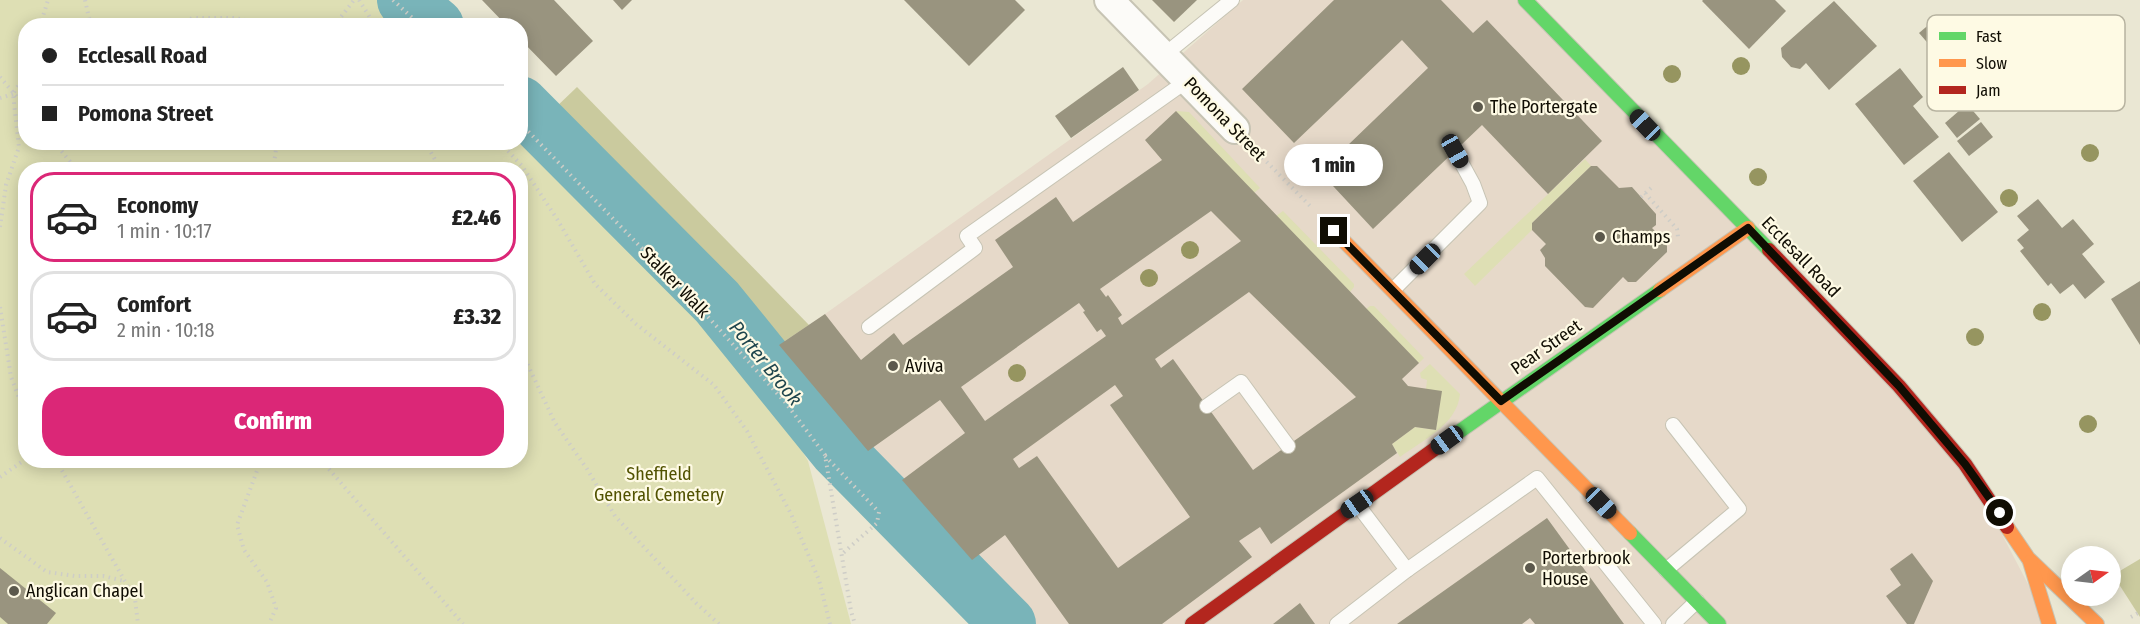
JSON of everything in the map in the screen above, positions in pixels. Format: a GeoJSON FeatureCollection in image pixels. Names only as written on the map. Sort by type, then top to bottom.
{"type":"FeatureCollection","features":[{"type":"Feature","properties":{"kind":"street","name":"Pomona Street"},"geometry":{"type":"LineString","coordinates":[[1109,0],[1235,129]]}},
{"type":"Feature","properties":{"kind":"street","name":"Ecclesall Road"},"geometry":{"type":"LineString","coordinates":[[1525,0],[1748,228],[1914,404],[1965,464],[2028,558],[2097,624]]}},
{"type":"Feature","properties":{"kind":"street","name":"Pear Street"},"geometry":{"type":"LineString","coordinates":[[1195,623],[1337,513],[1357,504],[1748,228]]}},
{"type":"Feature","properties":{"kind":"street"},"geometry":{"type":"LineString","coordinates":[[1334,231],[1719,624]]}},
{"type":"Feature","properties":{"kind":"street","name":"Ecclesall Road"},"geometry":{"type":"LineString","coordinates":[[2028,558],[2049,624]]}},
{"type":"Feature","properties":{"kind":"lane"},"geometry":{"type":"LineString","coordinates":[[1163,56],[1232,0]]}},
{"type":"Feature","properties":{"kind":"lane"},"geometry":{"type":"LineString","coordinates":[[869,327],[975,248],[968,236],[1188,80]]}},
{"type":"Feature","properties":{"kind":"lane"},"geometry":{"type":"LineString","coordinates":[[1392,290],[1480,203],[1473,184],[1455,151]]}},
{"type":"Feature","properties":{"kind":"lane"},"geometry":{"type":"LineString","coordinates":[[1207,406],[1242,382],[1288,446]]}},
{"type":"Feature","properties":{"kind":"lane"},"geometry":{"type":"LineString","coordinates":[[1666,570],[1739,509],[1674,425]]}},
{"type":"Feature","properties":{"kind":"lane"},"geometry":{"type":"LineString","coordinates":[[1337,624],[1407,570],[1537,478],[1654,624]]}},
{"type":"Feature","properties":{"kind":"lane"},"geometry":{"type":"LineString","coordinates":[[1357,504],[1407,570]]}},
{"type":"Feature","properties":{"kind":"lane"},"geometry":{"type":"LineString","coordinates":[[1673,624],[1697,601]]}},
{"type":"Feature","properties":{"kind":"path"},"geometry":{"type":"LineString","coordinates":[[41,18],[48,0]]}},
{"type":"Feature","properties":{"kind":"path"},"geometry":{"type":"LineString","coordinates":[[85,0],[89,18]]}},
{"type":"Feature","properties":{"kind":"path"},"geometry":{"type":"LineString","coordinates":[[341,18],[357,0],[370,18]]}},
{"type":"Feature","properties":{"kind":"path"},"geometry":{"type":"LineString","coordinates":[[393,0],[412,18]]}},
{"type":"Feature","properties":{"kind":"path"},"geometry":{"type":"LineString","coordinates":[[203,18],[233,18]]}},
{"type":"Feature","properties":{"kind":"path"},"geometry":{"type":"LineString","coordinates":[[0,77],[18,99]]}},
{"type":"Feature","properties":{"kind":"path"},"geometry":{"type":"LineString","coordinates":[[18,86],[13,94],[18,138]]}},
{"type":"Feature","properties":{"kind":"path"},"geometry":{"type":"LineString","coordinates":[[0,98],[13,94]]}},
{"type":"Feature","properties":{"kind":"path","name":"Pomona Street"},"geometry":{"type":"LineString","coordinates":[[1235,129],[1334,231]]}},
{"type":"Feature","properties":{"kind":"path","name":"Stalker Walk"},"geometry":{"type":"LineString","coordinates":[[528,131],[700,308],[785,402],[825,455],[855,624]]}},
{"type":"Feature","properties":{"kind":"path"},"geometry":{"type":"LineString","coordinates":[[0,227],[6,185],[18,150]]}},
{"type":"Feature","properties":{"kind":"path"},"geometry":{"type":"LineString","coordinates":[[60,150],[70,162]]}},
{"type":"Feature","properties":{"kind":"path"},"geometry":{"type":"LineString","coordinates":[[507,150],[518,162]]}},
{"type":"Feature","properties":{"kind":"path"},"geometry":{"type":"LineString","coordinates":[[528,175],[595,284],[636,324],[714,385],[747,431],[791,514],[819,580],[830,624]]}},
{"type":"Feature","properties":{"kind":"path"},"geometry":{"type":"LineString","coordinates":[[1641,197],[1652,187]]}},
{"type":"Feature","properties":{"kind":"path"},"geometry":{"type":"LineString","coordinates":[[1645,193],[1677,229],[1678,243]]}},
{"type":"Feature","properties":{"kind":"path"},"geometry":{"type":"LineString","coordinates":[[0,307],[6,333],[11,377],[18,395]]}},
{"type":"Feature","properties":{"kind":"path"},"geometry":{"type":"LineString","coordinates":[[528,365],[555,423],[587,469],[615,516],[696,603],[719,624]]}},
{"type":"Feature","properties":{"kind":"path"},"geometry":{"type":"LineString","coordinates":[[825,455],[879,513],[877,524],[842,555]]}},
{"type":"Feature","properties":{"kind":"path"},"geometry":{"type":"LineString","coordinates":[[0,477],[18,465]]}},
{"type":"Feature","properties":{"kind":"path"},"geometry":{"type":"LineString","coordinates":[[60,468],[135,599],[138,624]]}},
{"type":"Feature","properties":{"kind":"path"},"geometry":{"type":"LineString","coordinates":[[258,468],[237,525],[244,550],[267,582],[276,608],[269,624]]}},
{"type":"Feature","properties":{"kind":"path"},"geometry":{"type":"LineString","coordinates":[[328,468],[463,624]]}},
{"type":"Feature","properties":{"kind":"path"},"geometry":{"type":"LineString","coordinates":[[0,538],[47,572],[75,576],[103,576],[124,581]]}},
{"type":"Feature","properties":{"kind":"path"},"geometry":{"type":"LineString","coordinates":[[2131,617],[2140,612]]}},
{"type":"Feature","properties":{"kind":"shaded area"},"geometry":{"type":"Polygon","coordinates":[[[1243,0],[1523,0],[1965,464],[2049,624],[1007,624],[837,450],[779,345],[1148,84],[1243,0]]]}},
{"type":"Feature","properties":{"kind":"green space","name":"Sheffield General Cemetery"},"geometry":{"type":"Polygon","coordinates":[[[0,0],[389,0],[409,18],[18,18],[18,150],[528,150],[528,143],[771,397],[808,461],[851,624],[0,624],[0,0]]]}},
{"type":"Feature","properties":{"kind":"green space"},"geometry":{"type":"Polygon","coordinates":[[[577,87],[809,325],[779,345],[552,111],[577,87]]]}},
{"type":"Feature","properties":{"kind":"green space"},"geometry":{"type":"Polygon","coordinates":[[[1176,111],[1189,112],[1260,188],[1254,193],[1176,111]]]}},
{"type":"Feature","properties":{"kind":"green space"},"geometry":{"type":"Polygon","coordinates":[[[1585,159],[1591,166],[1532,223],[1532,230],[1475,286],[1464,274],[1585,159]]]}},
{"type":"Feature","properties":{"kind":"green space"},"geometry":{"type":"Polygon","coordinates":[[[1283,211],[1354,284],[1350,292],[1276,216],[1283,211]]]}},
{"type":"Feature","properties":{"kind":"green space"},"geometry":{"type":"Polygon","coordinates":[[[1374,306],[1424,358],[1419,363],[1366,309],[1374,306]]]}},
{"type":"Feature","properties":{"kind":"green space"},"geometry":{"type":"Polygon","coordinates":[[[1430,364],[1460,394],[1458,405],[1453,415],[1438,431],[1400,457],[1392,444],[1415,427],[1436,430],[1441,392],[1426,389],[1427,380],[1421,378],[1420,373],[1430,364]]]}},
{"type":"Feature","properties":{"kind":"green space"},"geometry":{"type":"Polygon","coordinates":[[[2140,559],[2140,617],[2121,587],[2121,570],[2140,559]]]}},
{"type":"Feature","properties":{"kind":"building"},"geometry":{"type":"Polygon","coordinates":[[[482,0],[554,0],[593,41],[556,76],[528,47],[528,18],[499,18],[482,0]]]}},
{"type":"Feature","properties":{"kind":"building"},"geometry":{"type":"Polygon","coordinates":[[[613,0],[632,0],[622,10],[613,0]]]}},
{"type":"Feature","properties":{"kind":"building"},"geometry":{"type":"Polygon","coordinates":[[[904,0],[1015,0],[1025,10],[969,66],[904,0]]]}},
{"type":"Feature","properties":{"kind":"building"},"geometry":{"type":"Polygon","coordinates":[[[1152,0],[1197,0],[1174,22],[1152,0]]]}},
{"type":"Feature","properties":{"kind":"building","name":"The Portergate"},"geometry":{"type":"Polygon","coordinates":[[[1334,0],[1441,0],[1473,33],[1487,20],[1602,141],[1548,194],[1482,125],[1373,229],[1320,172],[1428,68],[1402,40],[1294,143],[1242,89],[1334,0]]]}},
{"type":"Feature","properties":{"kind":"building"},"geometry":{"type":"Polygon","coordinates":[[[1703,0],[1775,0],[1786,11],[1749,49],[1703,0]]]}},
{"type":"Feature","properties":{"kind":"building"},"geometry":{"type":"Polygon","coordinates":[[[1834,1],[1877,46],[1829,90],[1806,63],[1800,69],[1791,67],[1782,57],[1781,48],[1834,1]]]}},
{"type":"Feature","properties":{"kind":"building"},"geometry":{"type":"Polygon","coordinates":[[[1927,26],[1927,42],[1919,33],[1927,26]]]}},
{"type":"Feature","properties":{"kind":"building"},"geometry":{"type":"Polygon","coordinates":[[[1123,67],[1139,90],[1071,138],[1055,116],[1123,67]]]}},
{"type":"Feature","properties":{"kind":"building"},"geometry":{"type":"Polygon","coordinates":[[[1900,68],[1923,97],[1913,106],[1939,137],[1904,165],[1855,104],[1900,68]]]}},
{"type":"Feature","properties":{"kind":"building","name":"Aviva"},"geometry":{"type":"Polygon","coordinates":[[[1176,111],[1419,363],[1402,379],[1408,386],[1442,391],[1436,430],[1415,427],[1392,444],[1397,453],[1271,544],[1260,527],[1239,541],[1252,557],[1162,624],[1069,624],[1005,535],[972,560],[902,480],[965,433],[940,400],[868,451],[779,345],[825,314],[861,360],[894,333],[903,345],[1013,267],[995,240],[1056,197],[1073,222],[1162,160],[1145,140],[1176,111]],[[1211,211],[1100,289],[1106,297],[1108,295],[1122,315],[1118,318],[1122,325],[1241,241],[1211,211]],[[1249,292],[1155,359],[1161,368],[1173,359],[1253,470],[1356,397],[1249,292]],[[1079,303],[961,387],[985,421],[1106,336],[1101,329],[1097,332],[1079,303]],[[1115,385],[1013,459],[1019,468],[1037,456],[1118,568],[1190,517],[1110,405],[1123,396],[1115,385]]]}},
{"type":"Feature","properties":{"kind":"building"},"geometry":{"type":"Polygon","coordinates":[[[1959,111],[1973,111],[1980,119],[1957,138],[1945,123],[1959,111]]]}},
{"type":"Feature","properties":{"kind":"building"},"geometry":{"type":"Polygon","coordinates":[[[1981,122],[1993,137],[1969,156],[1957,141],[1981,122]]]}},
{"type":"Feature","properties":{"kind":"building"},"geometry":{"type":"Polygon","coordinates":[[[1949,152],[1998,212],[1962,242],[1913,181],[1949,152]]]}},
{"type":"Feature","properties":{"kind":"building","name":"Champs"},"geometry":{"type":"Polygon","coordinates":[[[1591,166],[1597,166],[1619,188],[1632,187],[1656,214],[1656,225],[1652,228],[1667,243],[1667,252],[1636,282],[1628,282],[1623,277],[1593,308],[1585,307],[1545,266],[1545,258],[1540,250],[1546,244],[1532,230],[1532,223],[1591,166]]]}},
{"type":"Feature","properties":{"kind":"building"},"geometry":{"type":"Polygon","coordinates":[[[2038,199],[2062,228],[2073,219],[2094,244],[2082,254],[2105,282],[2085,299],[2073,284],[2060,294],[2051,283],[2048,286],[2020,251],[2024,248],[2017,240],[2029,230],[2017,216],[2038,199]]]}},
{"type":"Feature","properties":{"kind":"building"},"geometry":{"type":"Polygon","coordinates":[[[2140,281],[2140,345],[2111,299],[2140,281]]]}},
{"type":"Feature","properties":{"kind":"building","name":"Porterbrook House"},"geometry":{"type":"Polygon","coordinates":[[[1547,518],[1624,624],[1535,624],[1530,618],[1522,624],[1397,624],[1547,518]]]}},
{"type":"Feature","properties":{"kind":"building"},"geometry":{"type":"Polygon","coordinates":[[[1912,553],[1933,581],[1914,624],[1907,624],[1886,596],[1901,585],[1890,569],[1912,553]]]}},
{"type":"Feature","properties":{"kind":"building","name":"Anglican Chapel"},"geometry":{"type":"Polygon","coordinates":[[[0,568],[56,613],[47,624],[8,624],[0,617],[0,568]]]}},
{"type":"Feature","properties":{"kind":"building"},"geometry":{"type":"Polygon","coordinates":[[[1300,603],[1315,624],[1273,624],[1300,603]]]}},
{"type":"Feature","properties":{"kind":"waterway","name":"Porter Brook"},"geometry":{"type":"LineString","coordinates":[[405,0],[426,18]]}},
{"type":"Feature","properties":{"kind":"waterway","name":"Porter Brook"},"geometry":{"type":"LineString","coordinates":[[528,112],[717,302],[836,449],[1008,624]]}},
{"type":"Feature","properties":{"kind":"traffic: fast"},"geometry":{"type":"LineString","coordinates":[[1525,0],[1769,250]]}},
{"type":"Feature","properties":{"kind":"traffic: fast"},"geometry":{"type":"LineString","coordinates":[[1436,448],[1660,290]]}},
{"type":"Feature","properties":{"kind":"traffic: fast"},"geometry":{"type":"LineString","coordinates":[[1630,533],[1719,624]]}},
{"type":"Feature","properties":{"kind":"traffic: slow"},"geometry":{"type":"LineString","coordinates":[[1660,290],[1748,228]]}},
{"type":"Feature","properties":{"kind":"traffic: slow"},"geometry":{"type":"LineString","coordinates":[[1334,231],[1630,533]]}},
{"type":"Feature","properties":{"kind":"traffic: slow"},"geometry":{"type":"LineString","coordinates":[[2007,527],[2028,558],[2097,624]]}},
{"type":"Feature","properties":{"kind":"traffic: slow"},"geometry":{"type":"LineString","coordinates":[[2030,562],[2049,624]]}},
{"type":"Feature","properties":{"kind":"traffic: jam"},"geometry":{"type":"LineString","coordinates":[[1769,250],[1899,386],[1965,464],[2007,527]]}},
{"type":"Feature","properties":{"kind":"traffic: jam"},"geometry":{"type":"LineString","coordinates":[[1192,624],[1436,448]]}},
{"type":"Feature","properties":{"kind":"place","name":"The Portergate"},"geometry":{"type":"Point","coordinates":[1478,107]}},
{"type":"Feature","properties":{"kind":"place","name":"Champs"},"geometry":{"type":"Point","coordinates":[1600,237]}},
{"type":"Feature","properties":{"kind":"place","name":"Aviva"},"geometry":{"type":"Point","coordinates":[893,366]}},
{"type":"Feature","properties":{"kind":"place","name":"Porterbrook House"},"geometry":{"type":"Point","coordinates":[1530,568]}},
{"type":"Feature","properties":{"kind":"place","name":"Anglican Chapel"},"geometry":{"type":"Point","coordinates":[14,591]}},
{"type":"Feature","properties":{"kind":"route"},"geometry":{"type":"LineString","coordinates":[[1334,231],[1501,401],[1748,228],[1899,386],[1965,464],[2000,513]]}}]}
